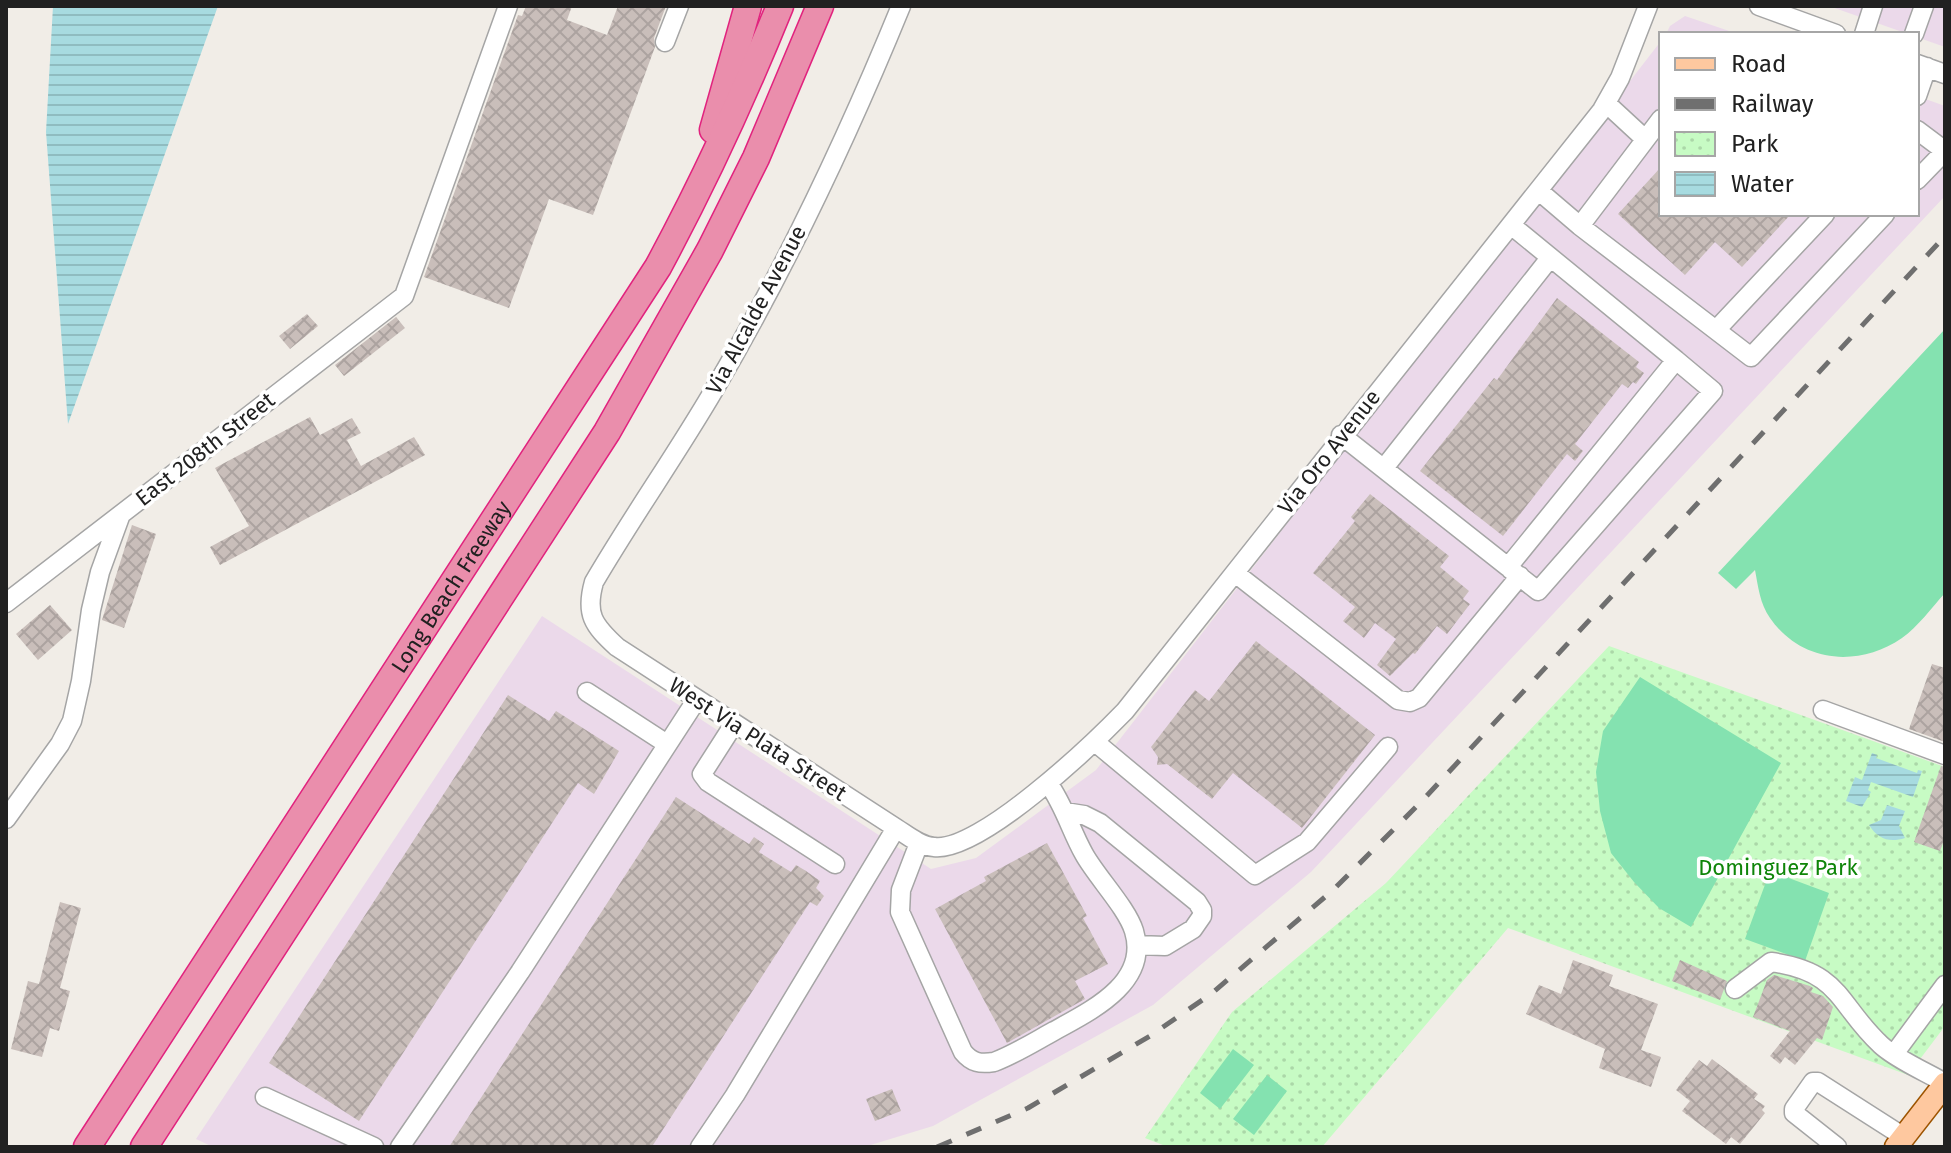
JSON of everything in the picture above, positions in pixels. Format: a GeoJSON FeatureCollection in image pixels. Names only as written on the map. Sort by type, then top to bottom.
{"type":"FeatureCollection","features":[{"type":"Feature","properties":{"kind":"highway"},"geometry":{"type":"LineString","coordinates":[[691,206],[748,6]]}},
{"type":"Feature","properties":{"kind":"highway","name":"Long Beach Freeway"},"geometry":{"type":"LineString","coordinates":[[87,1147],[650,280],[691,206],[751,78],[780,6]]}},
{"type":"Feature","properties":{"kind":"highway"},"geometry":{"type":"LineString","coordinates":[[144,1147],[607,432],[656,350],[756,158],[820,6]]}},
{"type":"Feature","properties":{"kind":"main road"},"geometry":{"type":"LineString","coordinates":[[1900,1142],[1945,1084]]}},
{"type":"Feature","properties":{"kind":"street","name":"East 208th Street"},"geometry":{"type":"LineString","coordinates":[[8,597],[404,296],[508,6]]}},
{"type":"Feature","properties":{"kind":"street"},"geometry":{"type":"LineString","coordinates":[[665,42],[679,6]]}},
{"type":"Feature","properties":{"kind":"street","name":"Via Alcalde Avenue"},"geometry":{"type":"LineString","coordinates":[[589,601],[594,582],[715,388],[779,271],[829,171],[901,6]]}},
{"type":"Feature","properties":{"kind":"street","name":"Via Oro Avenue"},"geometry":{"type":"LineString","coordinates":[[950,846],[973,837],[1048,783],[1125,711],[1606,103],[1620,78],[1648,6]]}},
{"type":"Feature","properties":{"kind":"street"},"geometry":{"type":"LineString","coordinates":[[1759,6],[1830,32]]}},
{"type":"Feature","properties":{"kind":"street"},"geometry":{"type":"LineString","coordinates":[[1865,32],[1873,6]]}},
{"type":"Feature","properties":{"kind":"street"},"geometry":{"type":"LineString","coordinates":[[1915,32],[1924,6]]}},
{"type":"Feature","properties":{"kind":"street"},"geometry":{"type":"LineString","coordinates":[[1922,66],[1945,74]]}},
{"type":"Feature","properties":{"kind":"street"},"geometry":{"type":"LineString","coordinates":[[1606,103],[1645,139]]}},
{"type":"Feature","properties":{"kind":"street"},"geometry":{"type":"LineString","coordinates":[[1580,226],[1659,122]]}},
{"type":"Feature","properties":{"kind":"street"},"geometry":{"type":"LineString","coordinates":[[1919,132],[1945,151],[1919,178]]}},
{"type":"Feature","properties":{"kind":"street"},"geometry":{"type":"LineString","coordinates":[[1539,191],[1751,357],[1883,216]]}},
{"type":"Feature","properties":{"kind":"street"},"geometry":{"type":"LineString","coordinates":[[1716,330],[1823,216]]}},
{"type":"Feature","properties":{"kind":"street"},"geometry":{"type":"LineString","coordinates":[[1341,435],[1538,591],[1713,391],[1511,225]]}},
{"type":"Feature","properties":{"kind":"street"},"geometry":{"type":"LineString","coordinates":[[1384,468],[1550,258]]}},
{"type":"Feature","properties":{"kind":"street"},"geometry":{"type":"LineString","coordinates":[[1235,573],[1398,700],[1410,702],[1419,698],[1676,360]]}},
{"type":"Feature","properties":{"kind":"street"},"geometry":{"type":"LineString","coordinates":[[6,819],[60,744],[72,721],[91,610],[100,572],[121,514]]}},
{"type":"Feature","properties":{"kind":"street","name":"West Via Plata Street"},"geometry":{"type":"LineString","coordinates":[[589,601],[591,616],[599,631],[617,647],[919,843],[934,847],[950,846]]}},
{"type":"Feature","properties":{"kind":"street"},"geometry":{"type":"LineString","coordinates":[[587,692],[667,744]]}},
{"type":"Feature","properties":{"kind":"street"},"geometry":{"type":"LineString","coordinates":[[400,1147],[520,972],[697,699]]}},
{"type":"Feature","properties":{"kind":"street"},"geometry":{"type":"LineString","coordinates":[[1823,710],[1945,755]]}},
{"type":"Feature","properties":{"kind":"street"},"geometry":{"type":"LineString","coordinates":[[734,724],[702,774],[708,782],[835,864]]}},
{"type":"Feature","properties":{"kind":"street"},"geometry":{"type":"LineString","coordinates":[[1095,742],[1255,875],[1307,842],[1388,747]]}},
{"type":"Feature","properties":{"kind":"street"},"geometry":{"type":"LineString","coordinates":[[919,843],[901,890],[900,912],[963,1052],[969,1060],[981,1064],[1006,1058],[1104,1003],[1126,980],[1135,959],[1137,945],[1134,928],[1083,854],[1065,812],[1048,783]]}},
{"type":"Feature","properties":{"kind":"street"},"geometry":{"type":"LineString","coordinates":[[1065,812],[1084,815],[1100,823],[1197,902],[1202,910],[1202,916],[1193,929],[1165,946],[1137,945]]}},
{"type":"Feature","properties":{"kind":"street"},"geometry":{"type":"LineString","coordinates":[[700,1147],[735,1095],[896,828]]}},
{"type":"Feature","properties":{"kind":"street"},"geometry":{"type":"LineString","coordinates":[[1735,989],[1771,962],[1819,976],[1832,985],[1882,1047],[1945,1084]]}},
{"type":"Feature","properties":{"kind":"street"},"geometry":{"type":"LineString","coordinates":[[1894,1054],[1945,985]]}},
{"type":"Feature","properties":{"kind":"street"},"geometry":{"type":"LineString","coordinates":[[1837,1147],[1794,1113],[1813,1082],[1818,1082],[1900,1142]]}},
{"type":"Feature","properties":{"kind":"street"},"geometry":{"type":"LineString","coordinates":[[265,1097],[374,1147]]}},
{"type":"Feature","properties":{"kind":"shaded area"},"geometry":{"type":"Polygon","coordinates":[[[1829,6],[1945,6],[1945,47],[1919,38],[1919,32],[1902,32],[1829,6]]]}},
{"type":"Feature","properties":{"kind":"shaded area"},"geometry":{"type":"Polygon","coordinates":[[[1685,16],[1732,32],[1667,32],[1670,26],[1685,16]]]}},
{"type":"Feature","properties":{"kind":"shaded area"},"geometry":{"type":"Polygon","coordinates":[[[1659,44],[1659,216],[1919,216],[1919,97],[1945,106],[1945,196],[1311,872],[1153,1005],[933,1126],[864,1147],[213,1147],[196,1139],[542,616],[931,869],[976,858],[1096,770],[1659,44]]]}},
{"type":"Feature","properties":{"kind":"green space"},"geometry":{"type":"Polygon","coordinates":[[[1945,329],[1945,593],[1914,628],[1885,648],[1849,657],[1814,652],[1783,633],[1770,618],[1762,601],[1755,570],[1736,589],[1718,573],[1945,329]]]}},
{"type":"Feature","properties":{"kind":"green space","name":"Dominguez Park"},"geometry":{"type":"Polygon","coordinates":[[[1609,646],[1945,767],[1945,1026],[1908,1075],[1508,928],[1322,1147],[1168,1147],[1145,1138],[1232,1012],[1386,883],[1609,646]]]}},
{"type":"Feature","properties":{"kind":"green space"},"geometry":{"type":"Polygon","coordinates":[[[1640,677],[1781,763],[1691,927],[1659,908],[1611,853],[1600,811],[1596,772],[1603,731],[1640,677]]]}},
{"type":"Feature","properties":{"kind":"green space"},"geometry":{"type":"Polygon","coordinates":[[[1770,871],[1829,893],[1805,961],[1745,939],[1770,871]]]}},
{"type":"Feature","properties":{"kind":"green space"},"geometry":{"type":"Polygon","coordinates":[[[1233,1049],[1254,1065],[1220,1109],[1200,1093],[1233,1049]]]}},
{"type":"Feature","properties":{"kind":"green space"},"geometry":{"type":"Polygon","coordinates":[[[1267,1075],[1287,1091],[1254,1135],[1233,1119],[1267,1075]]]}},
{"type":"Feature","properties":{"kind":"water"},"geometry":{"type":"Polygon","coordinates":[[[53,6],[218,6],[68,424],[46,132],[53,6]]]}},
{"type":"Feature","properties":{"kind":"water"},"geometry":{"type":"Polygon","coordinates":[[[1872,753],[1877,755],[1876,758],[1917,773],[1918,770],[1922,771],[1913,797],[1871,782],[1868,790],[1871,792],[1862,807],[1846,801],[1855,777],[1862,780],[1872,753]]]}},
{"type":"Feature","properties":{"kind":"water"},"geometry":{"type":"Polygon","coordinates":[[[1887,805],[1905,811],[1899,826],[1905,838],[1884,839],[1869,825],[1881,820],[1887,805]]]}},
{"type":"Feature","properties":{"kind":"building"},"geometry":{"type":"Polygon","coordinates":[[[526,6],[572,6],[567,20],[607,35],[618,6],[666,6],[654,38],[655,47],[593,215],[549,199],[509,308],[424,277],[518,15],[522,16],[526,6]]]}},
{"type":"Feature","properties":{"kind":"building"},"geometry":{"type":"Polygon","coordinates":[[[1659,169],[1659,216],[1789,216],[1742,267],[1715,242],[1685,275],[1618,214],[1659,169]]]}},
{"type":"Feature","properties":{"kind":"building"},"geometry":{"type":"Polygon","coordinates":[[[1557,298],[1639,362],[1636,367],[1644,373],[1636,384],[1633,382],[1628,388],[1622,384],[1575,444],[1583,451],[1575,461],[1567,454],[1503,536],[1420,471],[1494,378],[1497,380],[1557,298]]]}},
{"type":"Feature","properties":{"kind":"building"},"geometry":{"type":"Polygon","coordinates":[[[307,314],[318,326],[290,349],[279,336],[307,314]]]}},
{"type":"Feature","properties":{"kind":"building"},"geometry":{"type":"Polygon","coordinates":[[[396,317],[405,328],[344,376],[335,365],[396,317]]]}},
{"type":"Feature","properties":{"kind":"building"},"geometry":{"type":"Polygon","coordinates":[[[310,417],[320,435],[352,418],[361,433],[347,440],[361,466],[414,437],[425,455],[220,565],[210,547],[249,526],[215,468],[310,417]]]}},
{"type":"Feature","properties":{"kind":"building"},"geometry":{"type":"Polygon","coordinates":[[[1370,494],[1449,556],[1440,567],[1469,591],[1463,599],[1470,604],[1447,634],[1437,626],[1415,654],[1390,676],[1377,665],[1396,639],[1375,623],[1364,638],[1343,621],[1355,607],[1313,573],[1355,521],[1351,517],[1370,494]]]}},
{"type":"Feature","properties":{"kind":"building"},"geometry":{"type":"Polygon","coordinates":[[[132,525],[156,534],[124,628],[102,620],[132,525]]]}},
{"type":"Feature","properties":{"kind":"building"},"geometry":{"type":"Polygon","coordinates":[[[50,605],[72,630],[38,660],[16,634],[50,605]]]}},
{"type":"Feature","properties":{"kind":"building"},"geometry":{"type":"Polygon","coordinates":[[[1256,641],[1375,735],[1302,828],[1233,773],[1212,799],[1167,764],[1157,765],[1158,757],[1151,747],[1195,690],[1209,701],[1256,641]]]}},
{"type":"Feature","properties":{"kind":"building"},"geometry":{"type":"Polygon","coordinates":[[[1932,664],[1945,668],[1945,742],[1909,729],[1932,664]]]}},
{"type":"Feature","properties":{"kind":"building"},"geometry":{"type":"Polygon","coordinates":[[[508,695],[549,721],[556,711],[619,751],[594,794],[578,783],[359,1121],[269,1063],[508,695]]]}},
{"type":"Feature","properties":{"kind":"building"},"geometry":{"type":"Polygon","coordinates":[[[1941,766],[1945,767],[1945,838],[1940,851],[1914,842],[1941,766]]]}},
{"type":"Feature","properties":{"kind":"building"},"geometry":{"type":"Polygon","coordinates":[[[676,797],[749,844],[754,837],[764,844],[759,852],[791,872],[796,865],[806,871],[820,881],[816,888],[824,896],[817,906],[810,902],[653,1145],[449,1147],[676,797]]]}},
{"type":"Feature","properties":{"kind":"building"},"geometry":{"type":"Polygon","coordinates":[[[1047,843],[1087,916],[1083,918],[1108,964],[1075,981],[1085,999],[1007,1043],[935,909],[986,881],[984,877],[1047,843]]]}},
{"type":"Feature","properties":{"kind":"building"},"geometry":{"type":"Polygon","coordinates":[[[60,902],[81,908],[60,988],[70,991],[59,1031],[50,1028],[42,1057],[11,1049],[28,981],[39,984],[60,902]]]}},
{"type":"Feature","properties":{"kind":"building"},"geometry":{"type":"Polygon","coordinates":[[[1573,960],[1613,975],[1609,986],[1658,1004],[1641,1050],[1661,1057],[1651,1087],[1599,1068],[1605,1049],[1526,1014],[1539,985],[1561,994],[1573,960]]]}},
{"type":"Feature","properties":{"kind":"building"},"geometry":{"type":"Polygon","coordinates":[[[1680,960],[1727,981],[1720,1000],[1672,981],[1680,960]]]}},
{"type":"Feature","properties":{"kind":"building"},"geometry":{"type":"Polygon","coordinates":[[[1774,975],[1810,986],[1813,988],[1811,992],[1823,996],[1833,1007],[1822,1040],[1817,1038],[1795,1065],[1785,1057],[1780,1064],[1770,1056],[1790,1031],[1753,1017],[1767,980],[1774,975]]]}},
{"type":"Feature","properties":{"kind":"building"},"geometry":{"type":"Polygon","coordinates":[[[1712,1059],[1758,1094],[1754,1099],[1765,1106],[1762,1110],[1765,1113],[1740,1144],[1731,1137],[1726,1144],[1682,1111],[1690,1101],[1676,1090],[1699,1060],[1707,1066],[1712,1059]]]}},
{"type":"Feature","properties":{"kind":"building"},"geometry":{"type":"Polygon","coordinates":[[[892,1089],[901,1111],[875,1121],[866,1099],[892,1089]]]}},
{"type":"Feature","properties":{"kind":"railway"},"geometry":{"type":"LineString","coordinates":[[937,1147],[1028,1108],[1150,1036],[1211,994],[1332,891],[1422,801],[1945,236]]}}]}
